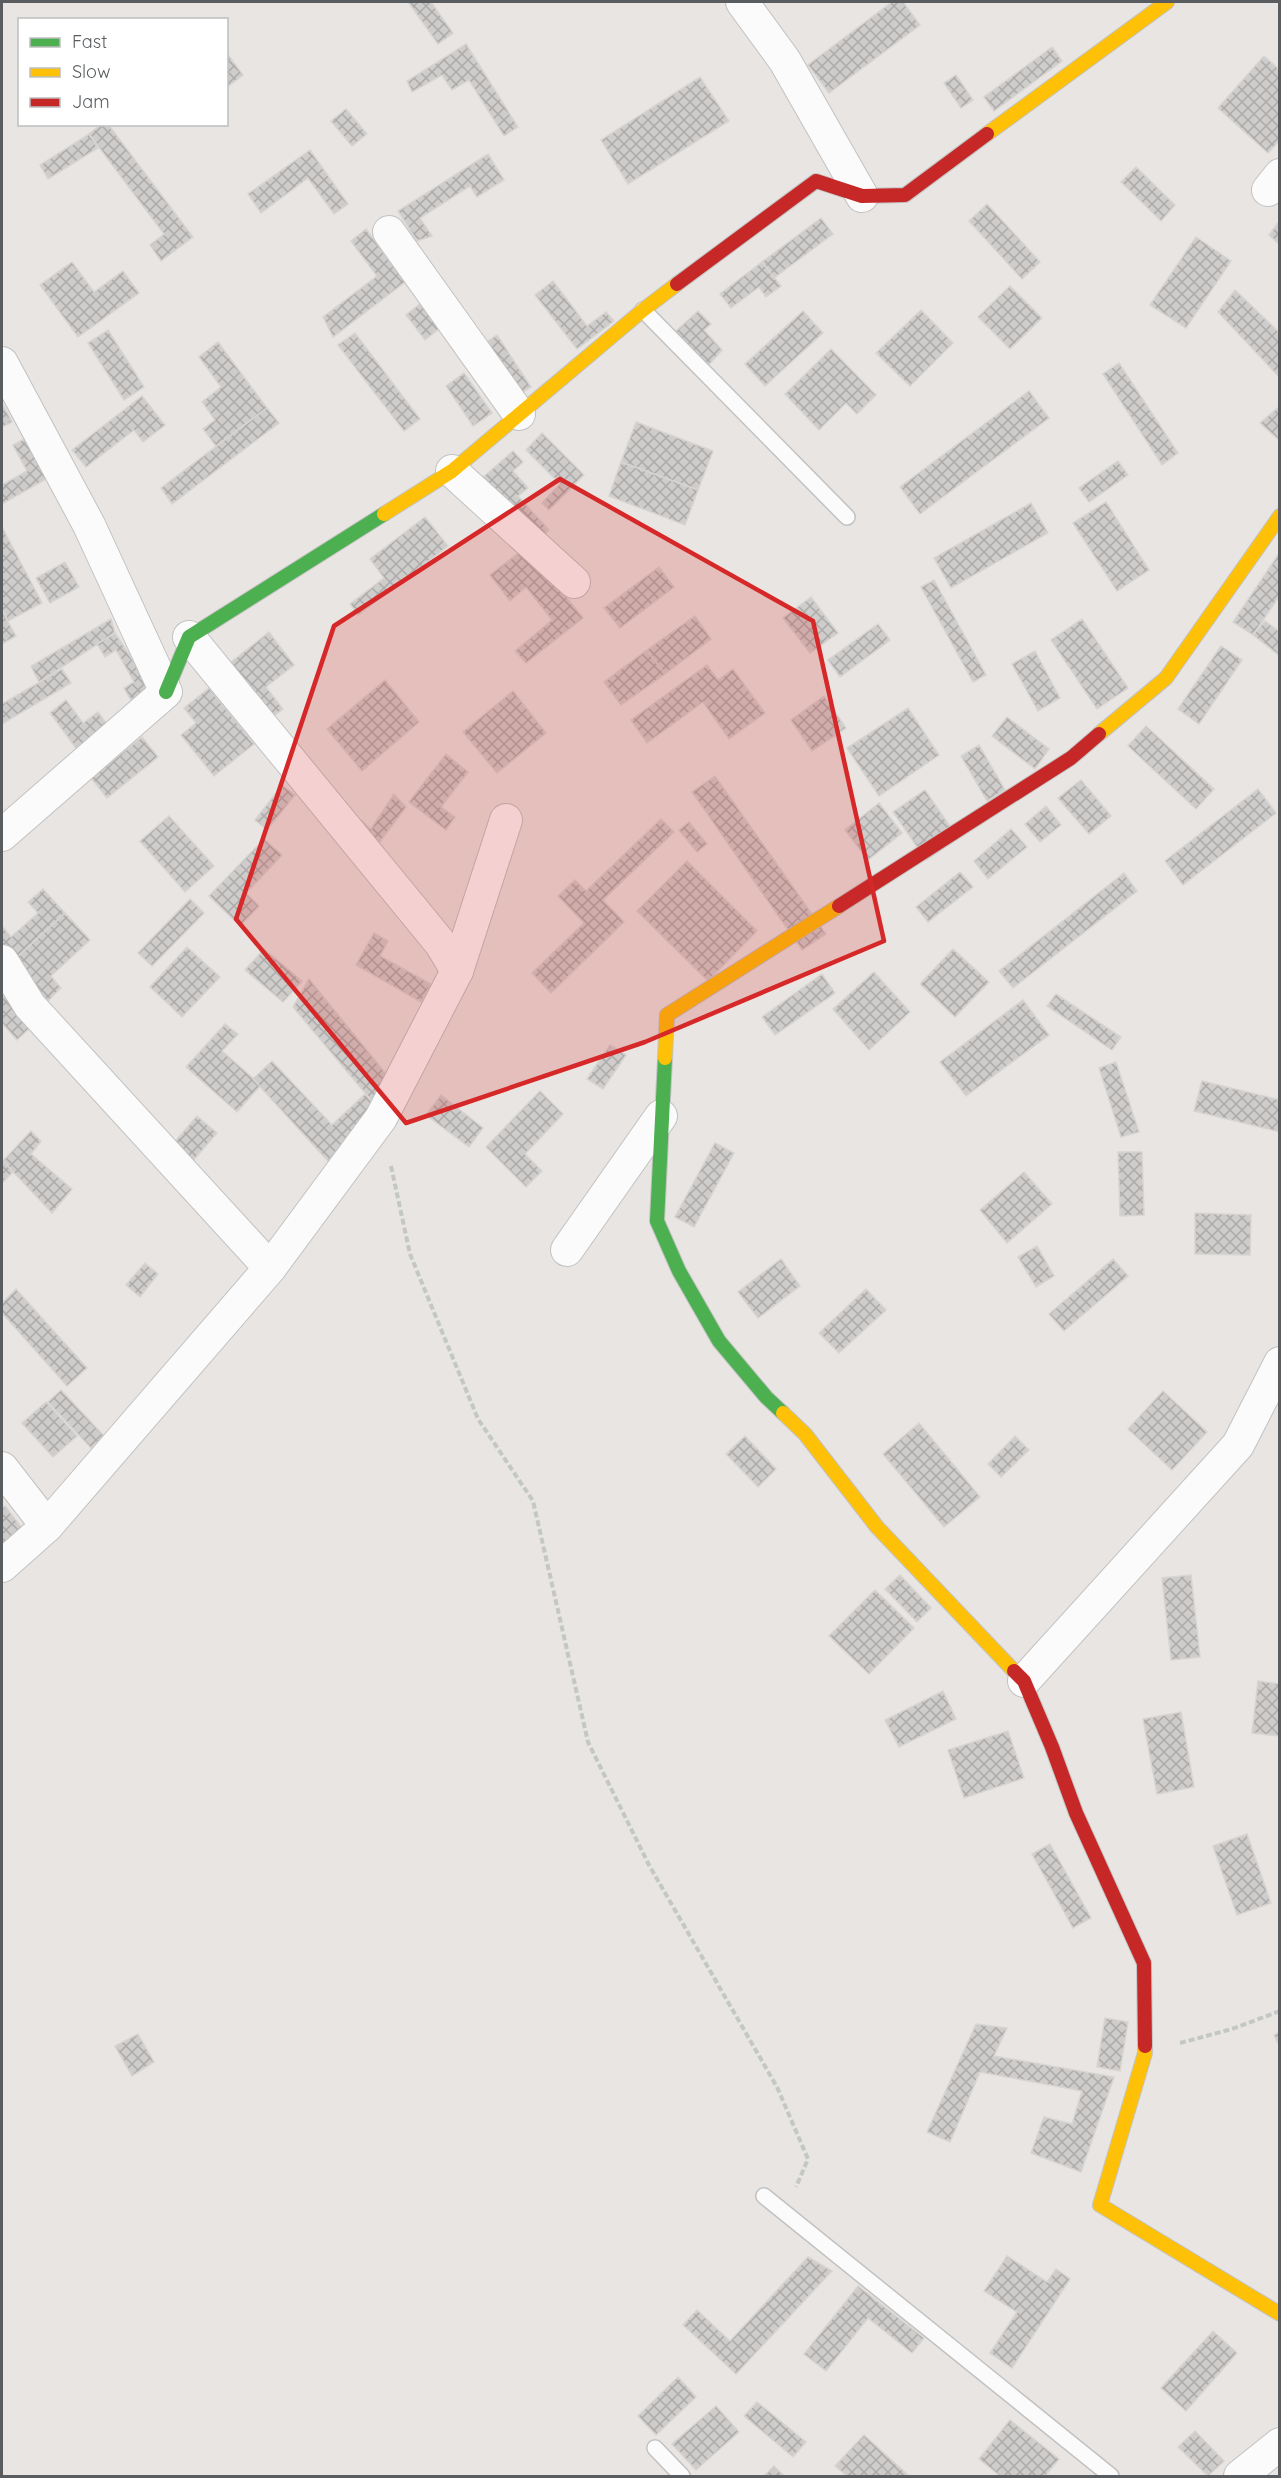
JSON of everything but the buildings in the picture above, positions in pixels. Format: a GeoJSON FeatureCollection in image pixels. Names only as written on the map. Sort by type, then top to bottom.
{"type":"FeatureCollection","features":[{"type":"Feature","properties":{"kind":"street"},"geometry":{"type":"LineString","coordinates":[[742,2],[785,61],[862,196]]}},
{"type":"Feature","properties":{"kind":"street"},"geometry":{"type":"LineString","coordinates":[[2,835],[166,692],[189,637],[452,471],[643,310],[816,181],[862,196],[905,195],[1167,2]]}},
{"type":"Feature","properties":{"kind":"street"},"geometry":{"type":"LineString","coordinates":[[389,232],[519,414]]}},
{"type":"Feature","properties":{"kind":"street"},"geometry":{"type":"LineString","coordinates":[[2,363],[89,525],[166,692]]}},
{"type":"Feature","properties":{"kind":"street"},"geometry":{"type":"LineString","coordinates":[[452,471],[574,582]]}},
{"type":"Feature","properties":{"kind":"street"},"geometry":{"type":"LineString","coordinates":[[1280,516],[1166,678],[1071,758],[668,1015],[657,1221],[679,1271],[719,1341],[766,1397],[805,1434],[877,1527],[1024,1681],[1052,1747],[1076,1813],[1144,1963],[1145,2053],[1100,2205],[1280,2314]]}},
{"type":"Feature","properties":{"kind":"street"},"geometry":{"type":"LineString","coordinates":[[189,637],[441,944],[457,971]]}},
{"type":"Feature","properties":{"kind":"street"},"geometry":{"type":"LineString","coordinates":[[2,1566],[47,1526],[270,1268],[381,1118],[457,971],[506,820]]}},
{"type":"Feature","properties":{"kind":"street"},"geometry":{"type":"LineString","coordinates":[[2,961],[30,1006],[270,1268]]}},
{"type":"Feature","properties":{"kind":"street"},"geometry":{"type":"LineString","coordinates":[[567,1250],[661,1116]]}},
{"type":"Feature","properties":{"kind":"street"},"geometry":{"type":"LineString","coordinates":[[1024,1681],[1238,1445],[1280,1363]]}},
{"type":"Feature","properties":{"kind":"street"},"geometry":{"type":"LineString","coordinates":[[2,1468],[47,1526]]}},
{"type":"Feature","properties":{"kind":"street"},"geometry":{"type":"LineString","coordinates":[[1240,2476],[1280,2444]]}},
{"type":"Feature","properties":{"kind":"lane"},"geometry":{"type":"LineString","coordinates":[[643,310],[847,517]]}},
{"type":"Feature","properties":{"kind":"lane"},"geometry":{"type":"LineString","coordinates":[[764,2196],[1111,2476]]}},
{"type":"Feature","properties":{"kind":"lane"},"geometry":{"type":"LineString","coordinates":[[655,2448],[682,2476]]}},
{"type":"Feature","properties":{"kind":"path"},"geometry":{"type":"LineString","coordinates":[[381,1118],[410,1254],[478,1419],[533,1501],[588,1742],[649,1865],[777,2087],[808,2158],[786,2213]]}},
{"type":"Feature","properties":{"kind":"path"},"geometry":{"type":"LineString","coordinates":[[1145,2053],[1232,2029],[1280,2011]]}},
{"type":"Feature","properties":{"kind":"highlighted area"},"geometry":{"type":"Polygon","coordinates":[[[560,479],[813,621],[884,941],[645,1042],[406,1123],[236,919],[334,626],[560,479]]]}},
{"type":"Feature","properties":{"kind":"traffic: fast"},"geometry":{"type":"LineString","coordinates":[[166,692],[189,637],[384,514]]}},
{"type":"Feature","properties":{"kind":"traffic: fast"},"geometry":{"type":"LineString","coordinates":[[665,1058],[657,1221],[679,1271],[719,1341],[766,1397],[783,1413]]}},
{"type":"Feature","properties":{"kind":"traffic: slow"},"geometry":{"type":"LineString","coordinates":[[987,134],[1167,2]]}},
{"type":"Feature","properties":{"kind":"traffic: slow"},"geometry":{"type":"LineString","coordinates":[[384,514],[452,471],[677,284]]}},
{"type":"Feature","properties":{"kind":"traffic: slow"},"geometry":{"type":"LineString","coordinates":[[1099,734],[1166,678],[1280,516]]}},
{"type":"Feature","properties":{"kind":"traffic: slow"},"geometry":{"type":"LineString","coordinates":[[665,1058],[667,1015],[839,906]]}},
{"type":"Feature","properties":{"kind":"traffic: slow"},"geometry":{"type":"LineString","coordinates":[[783,1413],[805,1434],[877,1527],[1014,1671]]}},
{"type":"Feature","properties":{"kind":"traffic: slow"},"geometry":{"type":"LineString","coordinates":[[1145,2046],[1145,2053],[1100,2205],[1280,2314]]}},
{"type":"Feature","properties":{"kind":"traffic: jam"},"geometry":{"type":"LineString","coordinates":[[677,284],[816,181],[862,196],[905,195],[987,134]]}},
{"type":"Feature","properties":{"kind":"traffic: jam"},"geometry":{"type":"LineString","coordinates":[[839,906],[1071,758],[1099,734]]}},
{"type":"Feature","properties":{"kind":"traffic: jam"},"geometry":{"type":"LineString","coordinates":[[1014,1671],[1024,1681],[1052,1747],[1076,1813],[1144,1963],[1145,2046]]}}]}
